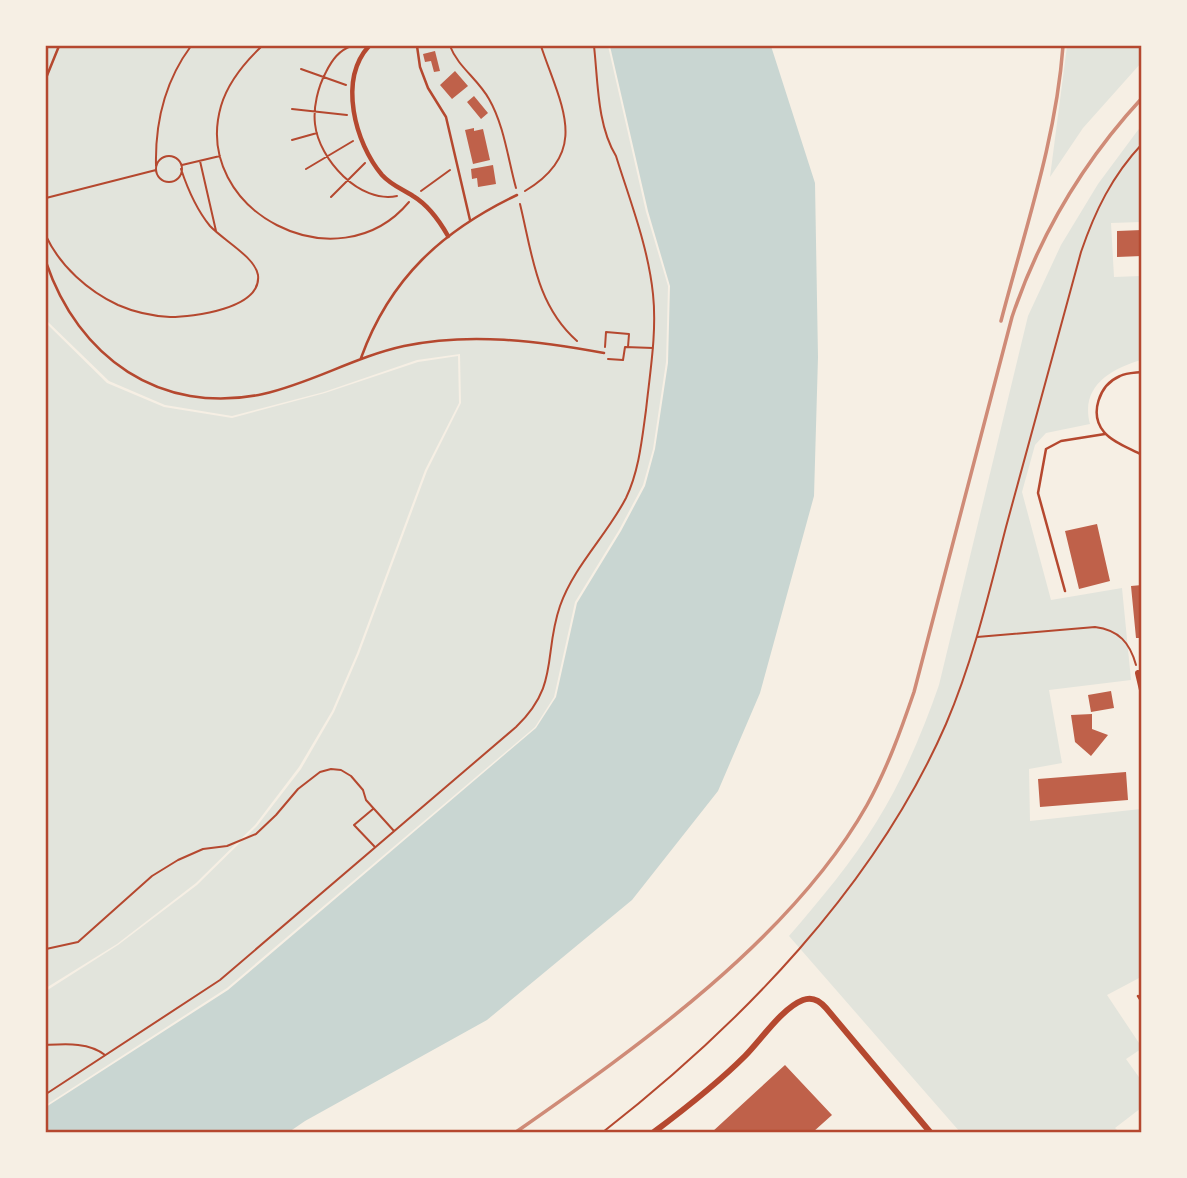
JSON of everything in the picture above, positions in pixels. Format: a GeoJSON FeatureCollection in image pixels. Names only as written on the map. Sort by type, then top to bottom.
{"type":"FeatureCollection","features":[{"type":"Feature","properties":{"kind":"street"},"geometry":{"type":"LineString","coordinates":[[369,46],[356,68],[353,88],[360,136],[370,158],[392,184],[414,196],[428,208],[448,236]]}},
{"type":"Feature","properties":{"kind":"street"},"geometry":{"type":"LineString","coordinates":[[1138,673],[1142,690]]}},
{"type":"Feature","properties":{"kind":"street"},"geometry":{"type":"LineString","coordinates":[[654,1132],[708,1090],[800,1001],[816,999],[930,1132]]}},
{"type":"Feature","properties":{"kind":"lane"},"geometry":{"type":"LineString","coordinates":[[46,78],[59,46]]}},
{"type":"Feature","properties":{"kind":"lane"},"geometry":{"type":"LineString","coordinates":[[417,46],[420,67],[428,88],[446,117],[470,220]]}},
{"type":"Feature","properties":{"kind":"lane"},"geometry":{"type":"LineString","coordinates":[[360,358],[375,322],[415,265],[470,220],[517,195]]}},
{"type":"Feature","properties":{"kind":"lane"},"geometry":{"type":"LineString","coordinates":[[46,262],[53,284],[71,317],[93,346],[120,369],[151,385],[185,395],[223,398],[262,394],[304,382],[360,358],[432,341],[484,338],[533,342],[604,353]]}},
{"type":"Feature","properties":{"kind":"lane"},"geometry":{"type":"LineString","coordinates":[[1142,372],[1121,375],[1105,387],[1097,402],[1096,414],[1098,424],[1105,434],[1142,455]]}},
{"type":"Feature","properties":{"kind":"lane"},"geometry":{"type":"LineString","coordinates":[[1065,592],[1038,493],[1046,449],[1061,441],[1105,434]]}},
{"type":"Feature","properties":{"kind":"lane"},"geometry":{"type":"LineString","coordinates":[[1138,996],[1142,1002]]}},
{"type":"Feature","properties":{"kind":"path"},"geometry":{"type":"LineString","coordinates":[[181,167],[177,178],[170,181],[160,179],[156,168],[157,133],[163,99],[178,65],[191,46]]}},
{"type":"Feature","properties":{"kind":"path"},"geometry":{"type":"LineString","coordinates":[[262,46],[244,63],[230,83],[220,107],[217,131],[220,156],[233,184],[250,206],[270,222],[292,233],[316,238],[339,239],[362,234],[382,226],[399,214],[414,196],[457,165]]}},
{"type":"Feature","properties":{"kind":"path"},"geometry":{"type":"LineString","coordinates":[[352,46],[338,54],[323,77],[315,112],[317,134],[328,156],[348,180],[361,189],[383,197],[394,197],[407,192]]}},
{"type":"Feature","properties":{"kind":"path"},"geometry":{"type":"LineString","coordinates":[[517,195],[535,185],[551,171],[565,145],[564,113],[541,46]]}},
{"type":"Feature","properties":{"kind":"path"},"geometry":{"type":"LineString","coordinates":[[46,1094],[220,980],[516,727],[538,700],[547,680],[559,608],[569,586],[627,496],[643,436],[653,348],[653,295],[649,269],[616,156],[610,146],[594,46]]}},
{"type":"Feature","properties":{"kind":"path"},"geometry":{"type":"LineString","coordinates":[[301,69],[353,88]]}},
{"type":"Feature","properties":{"kind":"path"},"geometry":{"type":"LineString","coordinates":[[292,109],[355,116]]}},
{"type":"Feature","properties":{"kind":"path"},"geometry":{"type":"LineString","coordinates":[[292,140],[317,134]]}},
{"type":"Feature","properties":{"kind":"path"},"geometry":{"type":"LineString","coordinates":[[306,169],[360,136]]}},
{"type":"Feature","properties":{"kind":"path"},"geometry":{"type":"LineString","coordinates":[[603,1132],[689,1062],[727,1026],[804,942],[874,852],[908,798],[945,724],[976,637],[1092,220],[1109,185],[1142,144]]}},
{"type":"Feature","properties":{"kind":"path"},"geometry":{"type":"LineString","coordinates":[[181,167],[220,156]]}},
{"type":"Feature","properties":{"kind":"path"},"geometry":{"type":"LineString","coordinates":[[46,236],[61,261],[77,278],[118,305],[169,317],[198,315],[228,308],[240,302],[255,289],[258,275],[253,264],[216,232],[194,201],[175,157],[160,159],[156,168]]}},
{"type":"Feature","properties":{"kind":"path"},"geometry":{"type":"LineString","coordinates":[[331,197],[370,158]]}},
{"type":"Feature","properties":{"kind":"path"},"geometry":{"type":"LineString","coordinates":[[200,161],[216,232]]}},
{"type":"Feature","properties":{"kind":"path"},"geometry":{"type":"LineString","coordinates":[[46,198],[156,168]]}},
{"type":"Feature","properties":{"kind":"path"},"geometry":{"type":"LineString","coordinates":[[628,347],[629,334],[606,332],[604,358],[623,360],[625,347],[653,348]]}},
{"type":"Feature","properties":{"kind":"path"},"geometry":{"type":"LineString","coordinates":[[976,637],[1105,628],[1116,632],[1131,649],[1138,673]]}},
{"type":"Feature","properties":{"kind":"path"},"geometry":{"type":"LineString","coordinates":[[46,948],[78,942],[152,876],[178,860],[203,849],[227,846],[256,834],[298,789],[320,772],[341,770],[351,776],[394,831]]}},
{"type":"Feature","properties":{"kind":"path"},"geometry":{"type":"LineString","coordinates":[[374,808],[354,825],[375,847]]}},
{"type":"Feature","properties":{"kind":"path"},"geometry":{"type":"LineString","coordinates":[[46,1045],[84,1045],[98,1049],[106,1055]]}},
{"type":"Feature","properties":{"kind":"shaded area"},"geometry":{"type":"Polygon","coordinates":[[[46,46],[608,46],[646,212],[668,286],[666,362],[653,449],[643,485],[575,602],[554,697],[535,727],[227,988],[46,1105],[46,991],[118,945],[197,885],[257,826],[301,769],[334,712],[359,654],[427,471],[461,403],[460,354],[417,360],[324,392],[232,416],[165,405],[109,381],[46,320],[46,46]]]}},
{"type":"Feature","properties":{"kind":"shaded area"},"geometry":{"type":"Polygon","coordinates":[[[610,46],[771,46],[815,183],[818,357],[814,496],[760,693],[718,791],[632,900],[487,1020],[289,1132],[46,1132],[46,1107],[228,990],[536,728],[556,697],[577,603],[645,486],[655,449],[668,363],[670,286],[648,211],[610,46]]]}},
{"type":"Feature","properties":{"kind":"shaded area"},"geometry":{"type":"Polygon","coordinates":[[[1067,46],[1141,46],[1141,63],[1083,128],[1050,177],[1067,46]]]}},
{"type":"Feature","properties":{"kind":"shaded area"},"geometry":{"type":"Polygon","coordinates":[[[1141,126],[1141,222],[1111,223],[1114,277],[1141,276],[1141,360],[1109,374],[1100,382],[1089,400],[1090,424],[1046,433],[1035,445],[1022,492],[1051,600],[1122,588],[1131,680],[1049,690],[1062,763],[1029,769],[1030,821],[1141,809],[1141,977],[1107,995],[1141,1046],[1141,1049],[1126,1059],[1141,1080],[1141,1108],[1115,1128],[1119,1132],[960,1132],[789,936],[867,836],[912,754],[939,685],[1028,316],[1061,245],[1098,184],[1141,126]]]}},
{"type":"Feature","properties":{"kind":"shaded area"},"geometry":{"type":"Polygon","coordinates":[[[46,323],[107,383],[164,407],[232,418],[325,393],[418,362],[458,356],[459,403],[425,470],[357,653],[332,711],[299,767],[255,825],[196,883],[117,944],[46,988],[46,323]]]}},
{"type":"Feature","properties":{"kind":"building"},"geometry":{"type":"Polygon","coordinates":[[[435,51],[440,71],[434,72],[431,61],[425,62],[423,54],[435,51]]]}},
{"type":"Feature","properties":{"kind":"building"},"geometry":{"type":"Polygon","coordinates":[[[455,71],[468,86],[452,99],[440,85],[455,71]]]}},
{"type":"Feature","properties":{"kind":"building"},"geometry":{"type":"Polygon","coordinates":[[[474,96],[488,113],[481,119],[467,102],[474,96]]]}},
{"type":"Feature","properties":{"kind":"building"},"geometry":{"type":"Polygon","coordinates":[[[474,128],[474,131],[483,129],[490,160],[473,164],[465,130],[474,128]]]}},
{"type":"Feature","properties":{"kind":"building"},"geometry":{"type":"Polygon","coordinates":[[[493,165],[496,184],[478,187],[477,178],[472,179],[471,169],[493,165]]]}},
{"type":"Feature","properties":{"kind":"building"},"geometry":{"type":"Polygon","coordinates":[[[1142,230],[1142,256],[1117,257],[1117,231],[1142,230]]]}},
{"type":"Feature","properties":{"kind":"building"},"geometry":{"type":"Polygon","coordinates":[[[1097,524],[1110,581],[1079,589],[1065,531],[1097,524]]]}},
{"type":"Feature","properties":{"kind":"building"},"geometry":{"type":"Polygon","coordinates":[[[1142,585],[1142,638],[1136,638],[1131,586],[1142,585]]]}},
{"type":"Feature","properties":{"kind":"building"},"geometry":{"type":"Polygon","coordinates":[[[1111,691],[1114,708],[1091,712],[1088,695],[1111,691]]]}},
{"type":"Feature","properties":{"kind":"building"},"geometry":{"type":"Polygon","coordinates":[[[1092,714],[1092,729],[1108,735],[1091,756],[1075,742],[1071,715],[1092,714]]]}},
{"type":"Feature","properties":{"kind":"building"},"geometry":{"type":"Polygon","coordinates":[[[1126,772],[1128,800],[1040,807],[1038,779],[1126,772]]]}},
{"type":"Feature","properties":{"kind":"building"},"geometry":{"type":"Polygon","coordinates":[[[785,1065],[832,1115],[813,1132],[712,1132],[785,1065]]]}},
{"type":"Feature","properties":{"kind":"railway"},"geometry":{"type":"LineString","coordinates":[[1001,321],[1047,150],[1063,46]]}},
{"type":"Feature","properties":{"kind":"railway"},"geometry":{"type":"LineString","coordinates":[[516,1132],[612,1063],[710,986],[798,900],[835,854],[867,805],[899,735],[914,692],[1012,317],[1023,286],[1050,228],[1082,174],[1142,98]]}}]}
